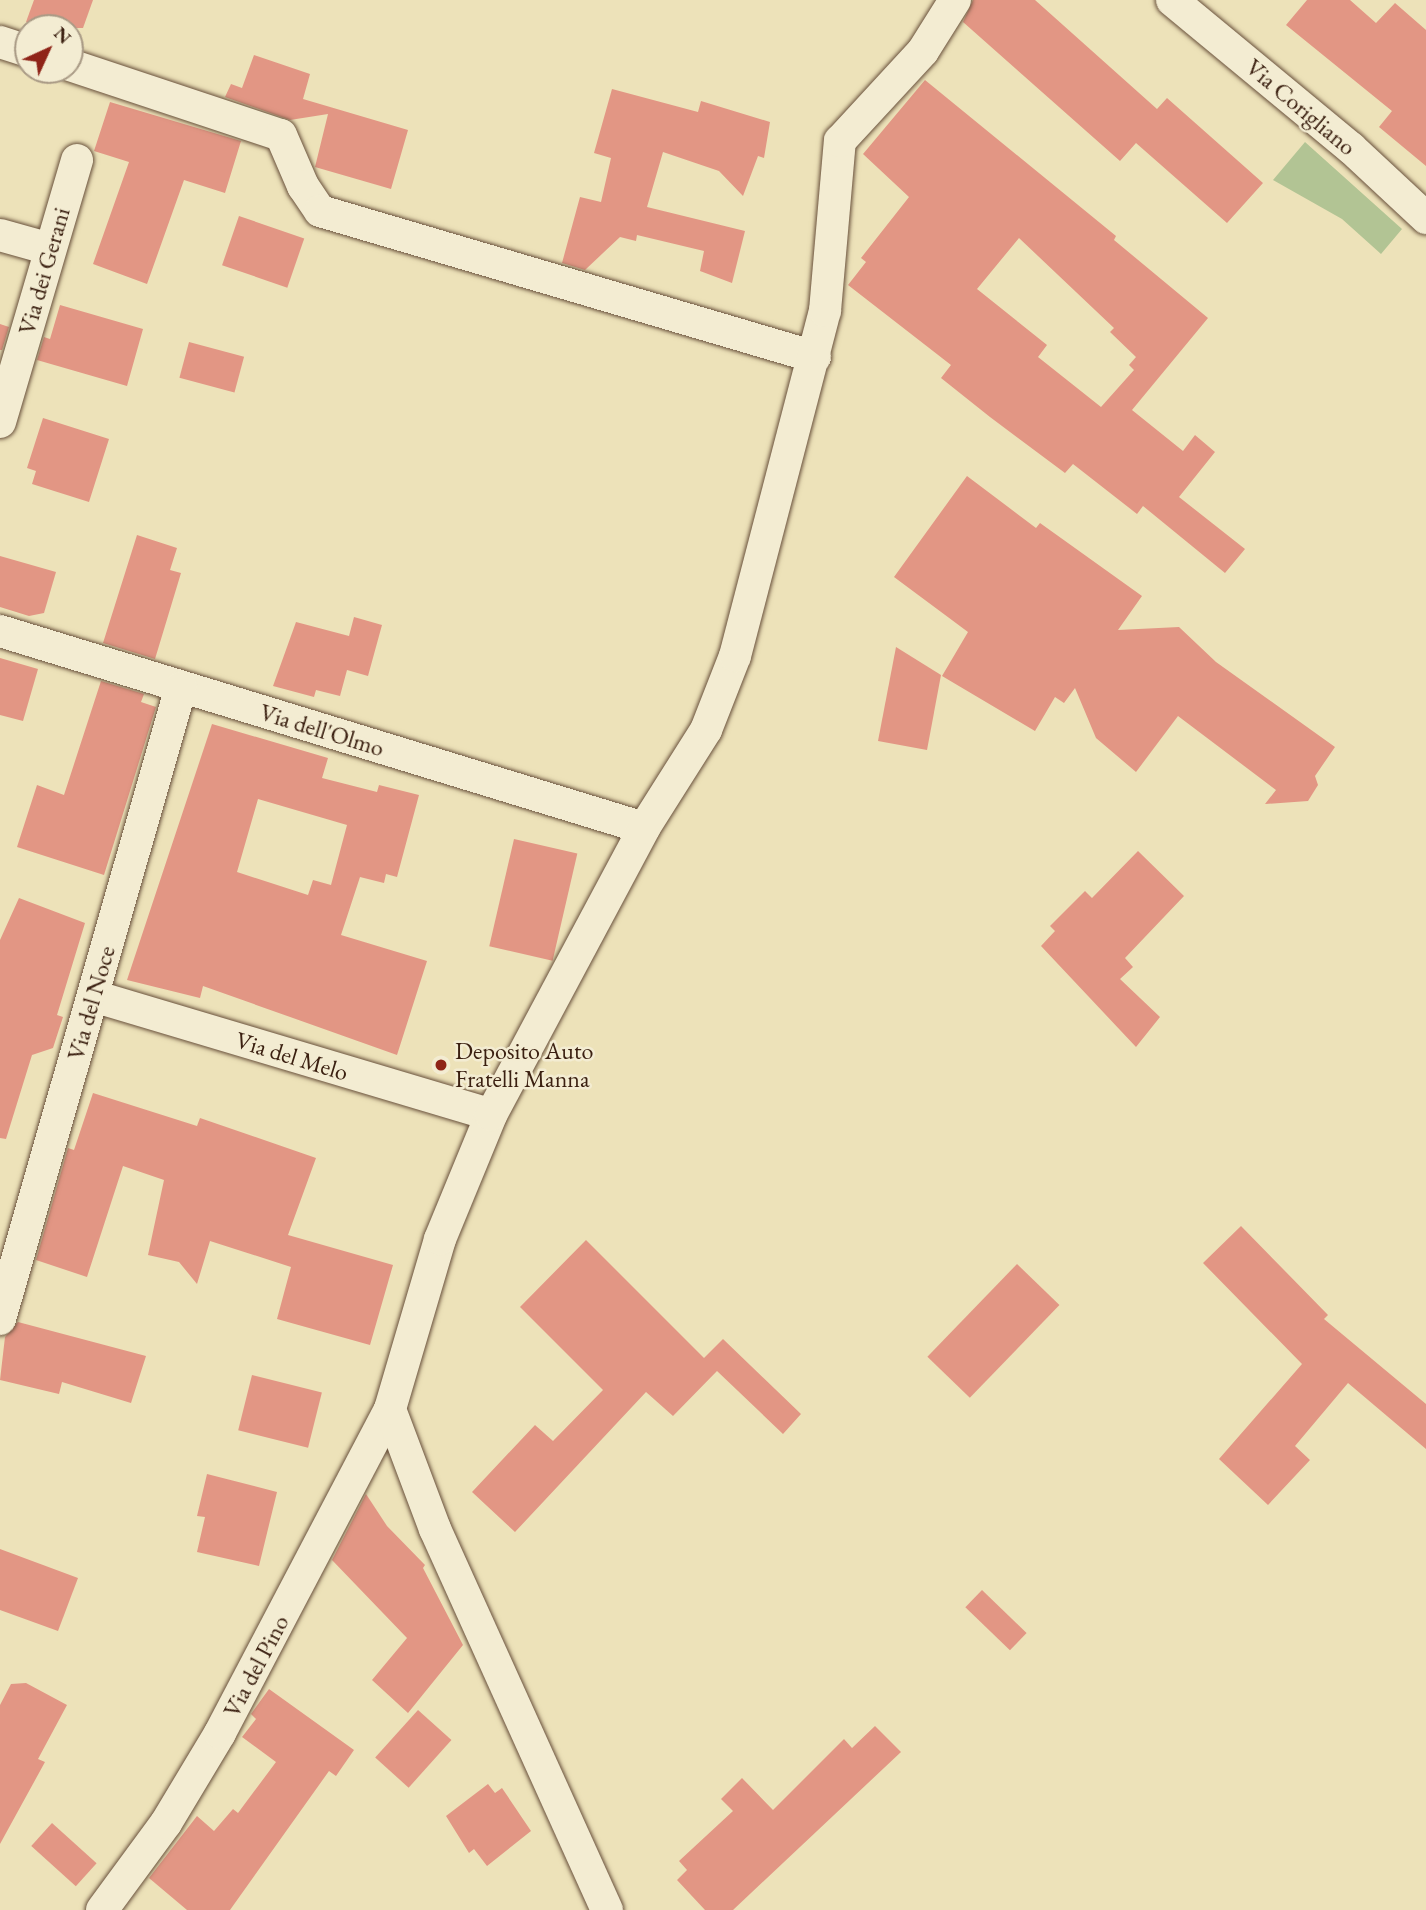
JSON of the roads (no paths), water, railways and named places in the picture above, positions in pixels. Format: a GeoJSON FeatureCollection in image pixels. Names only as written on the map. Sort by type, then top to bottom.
{"type":"FeatureCollection","features":[{"type":"Feature","properties":{"kind":"street","name":"Via del Pino"},"geometry":{"type":"LineString","coordinates":[[102,1910],[159,1832],[220,1733],[390,1409],[440,1239],[491,1115],[644,828],[706,730],[735,656],[815,357],[825,311],[840,141],[923,51],[955,0]]}},
{"type":"Feature","properties":{"kind":"street","name":"Via Corigliano"},"geometry":{"type":"LineString","coordinates":[[1172,0],[1351,148],[1426,217]]}},
{"type":"Feature","properties":{"kind":"street"},"geometry":{"type":"LineString","coordinates":[[84,70],[281,135],[303,187],[320,211],[815,357]]}},
{"type":"Feature","properties":{"kind":"street","name":"Via dei Gerani"},"geometry":{"type":"LineString","coordinates":[[0,422],[77,160]]}},
{"type":"Feature","properties":{"kind":"street"},"geometry":{"type":"LineString","coordinates":[[0,235],[50,249]]}},
{"type":"Feature","properties":{"kind":"street","name":"Via dell'Olmo"},"geometry":{"type":"LineString","coordinates":[[0,631],[644,828]]}},
{"type":"Feature","properties":{"kind":"street","name":"Via del Noce"},"geometry":{"type":"LineString","coordinates":[[0,1319],[181,687]]}},
{"type":"Feature","properties":{"kind":"street","name":"Via del Melo"},"geometry":{"type":"LineString","coordinates":[[93,996],[491,1115]]}},
{"type":"Feature","properties":{"kind":"street"},"geometry":{"type":"LineString","coordinates":[[390,1409],[435,1528],[607,1910]]}},
{"type":"Feature","properties":{"kind":"place","name":"Deposito Auto Fratelli Manna"},"geometry":{"type":"Point","coordinates":[441,1065]}}]}
